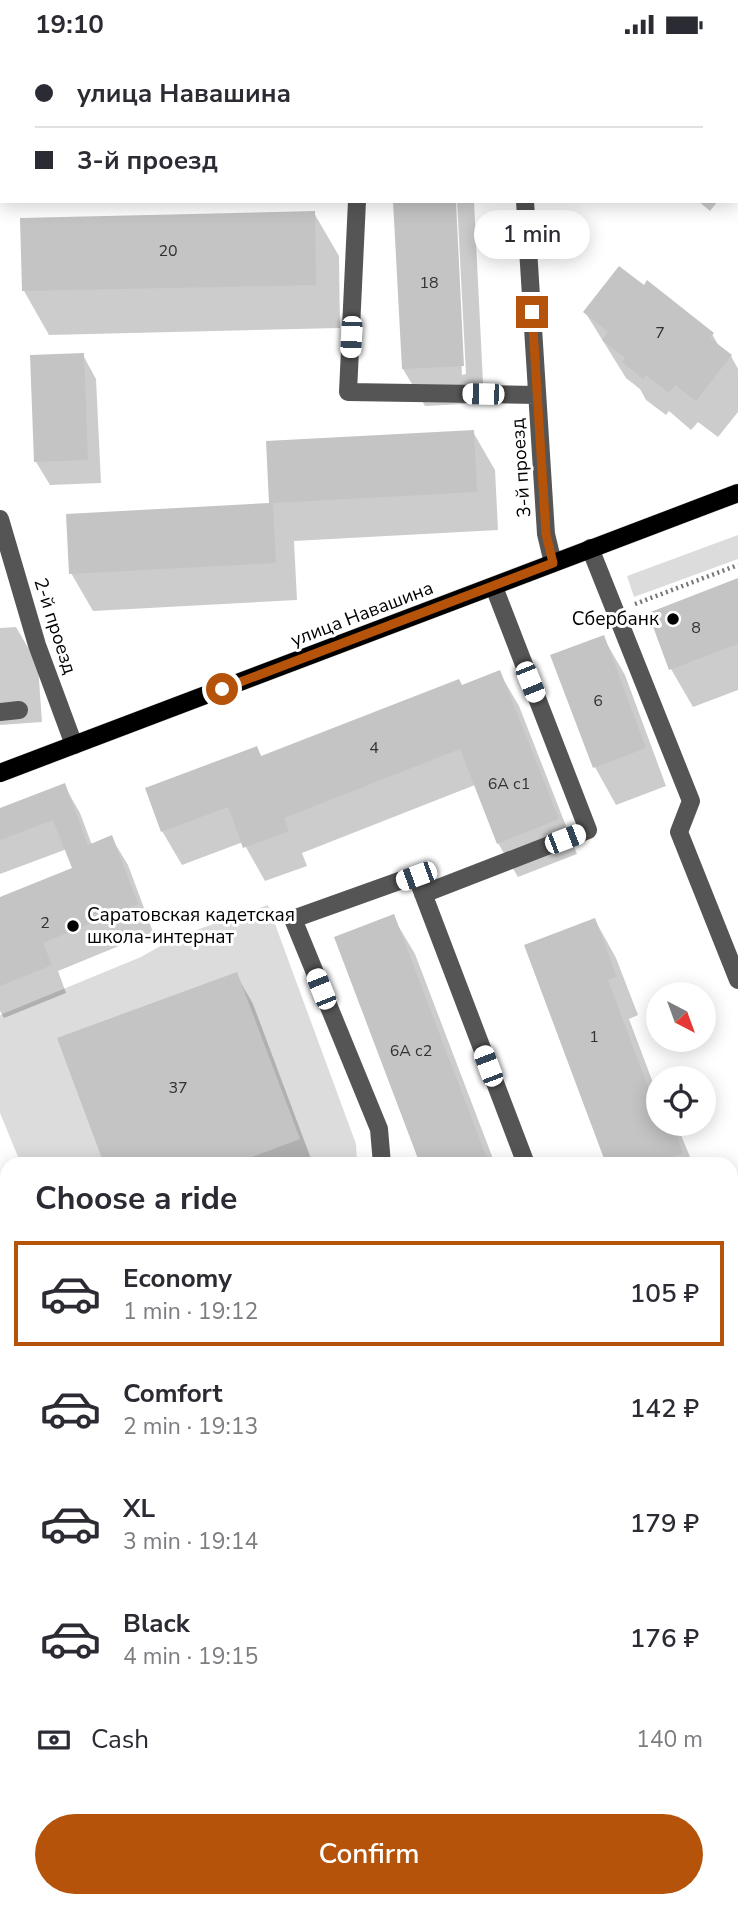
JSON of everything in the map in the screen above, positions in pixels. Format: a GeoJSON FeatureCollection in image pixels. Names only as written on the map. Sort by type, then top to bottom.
{"type":"FeatureCollection","features":[{"type":"Feature","properties":{"kind":"main road","name":"улица Навашина"},"geometry":{"type":"LineString","coordinates":[[0,773],[738,493]]}},
{"type":"Feature","properties":{"kind":"street"},"geometry":{"type":"LineString","coordinates":[[357,203],[348,392],[537,395]]}},
{"type":"Feature","properties":{"kind":"street","name":"3-й проезд"},"geometry":{"type":"LineString","coordinates":[[525,203],[546,534],[553,563]]}},
{"type":"Feature","properties":{"kind":"street","name":"2-й проезд"},"geometry":{"type":"LineString","coordinates":[[0,519],[37,645],[74,745]]}},
{"type":"Feature","properties":{"kind":"street"},"geometry":{"type":"LineString","coordinates":[[590,548],[691,801],[679,832],[738,980]]}},
{"type":"Feature","properties":{"kind":"street"},"geometry":{"type":"LineString","coordinates":[[423,894],[588,829],[494,587]]}},
{"type":"Feature","properties":{"kind":"street"},"geometry":{"type":"LineString","coordinates":[[0,712],[19,710]]}},
{"type":"Feature","properties":{"kind":"street"},"geometry":{"type":"LineString","coordinates":[[381,1157],[379,1129],[293,919],[416,876],[523,1157]]}},
{"type":"Feature","properties":{"kind":"path"},"geometry":{"type":"LineString","coordinates":[[630,605],[738,565]]}},
{"type":"Feature","properties":{"kind":"shaded area"},"geometry":{"type":"Polygon","coordinates":[[[738,535],[738,559],[634,597],[627,576],[738,535]]]}},
{"type":"Feature","properties":{"kind":"shaded area"},"geometry":{"type":"Polygon","coordinates":[[[268,905],[356,1144],[357,1157],[18,1157],[0,1113],[0,1015],[141,957],[176,937],[268,905]]]}},
{"type":"Feature","properties":{"kind":"building"},"geometry":{"type":"Polygon","coordinates":[[[393,203],[456,203],[464,366],[402,369],[393,203]]]}},
{"type":"Feature","properties":{"kind":"building"},"geometry":{"type":"Polygon","coordinates":[[[315,211],[316,285],[22,291],[20,218],[315,211]]]}},
{"type":"Feature","properties":{"kind":"building"},"geometry":{"type":"Polygon","coordinates":[[[619,266],[644,285],[647,280],[714,333],[710,338],[732,355],[696,401],[675,385],[669,393],[646,375],[643,379],[622,362],[625,358],[602,340],[608,332],[583,312],[619,266]]]}},
{"type":"Feature","properties":{"kind":"building"},"geometry":{"type":"Polygon","coordinates":[[[84,353],[88,460],[34,462],[30,355],[84,353]]]}},
{"type":"Feature","properties":{"kind":"building"},"geometry":{"type":"Polygon","coordinates":[[[474,430],[477,492],[273,503],[276,563],[69,574],[66,514],[269,503],[266,441],[474,430]]]}},
{"type":"Feature","properties":{"kind":"building"},"geometry":{"type":"Polygon","coordinates":[[[738,578],[738,644],[669,670],[648,613],[738,578]]]}},
{"type":"Feature","properties":{"kind":"building"},"geometry":{"type":"Polygon","coordinates":[[[604,635],[646,748],[593,768],[550,655],[604,635]]]}},
{"type":"Feature","properties":{"kind":"building"},"geometry":{"type":"Polygon","coordinates":[[[500,670],[559,819],[497,844],[460,749],[284,818],[289,831],[243,848],[228,807],[161,832],[145,788],[257,746],[261,756],[459,679],[462,685],[500,670]]]}},
{"type":"Feature","properties":{"kind":"building"},"geometry":{"type":"Polygon","coordinates":[[[65,783],[88,845],[112,835],[138,904],[43,943],[52,965],[0,986],[0,897],[72,868],[53,820],[0,840],[0,808],[65,783]]]}},
{"type":"Feature","properties":{"kind":"building"},"geometry":{"type":"Polygon","coordinates":[[[394,914],[486,1157],[417,1157],[334,937],[394,914]]]}},
{"type":"Feature","properties":{"kind":"building"},"geometry":{"type":"Polygon","coordinates":[[[595,918],[617,977],[608,980],[646,1081],[646,1136],[677,1136],[683,1153],[672,1157],[603,1157],[524,945],[595,918]]]}},
{"type":"Feature","properties":{"kind":"building"},"geometry":{"type":"Polygon","coordinates":[[[237,972],[300,1139],[252,1157],[101,1157],[57,1038],[237,972]]]}},
{"type":"Feature","properties":{"kind":"place","name":"Сбербанк"},"geometry":{"type":"Point","coordinates":[673,619]}},
{"type":"Feature","properties":{"kind":"place","name":"Саратовская кадетская школа-интернат"},"geometry":{"type":"Point","coordinates":[73,926]}},
{"type":"Feature","properties":{"kind":"route"},"geometry":{"type":"LineString","coordinates":[[222,689],[553,563],[546,534],[532,312]]}}]}
